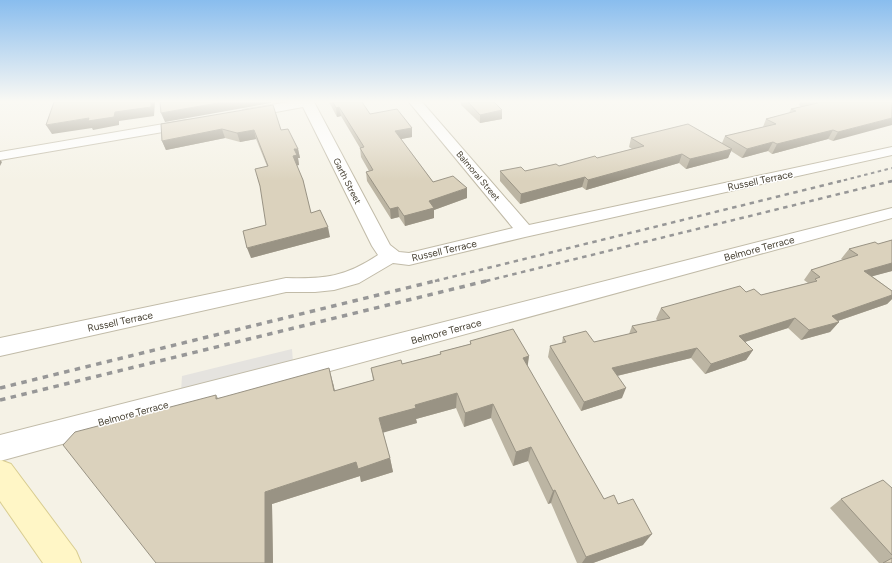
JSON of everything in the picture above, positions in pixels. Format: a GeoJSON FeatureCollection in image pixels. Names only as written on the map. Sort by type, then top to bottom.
{"type":"FeatureCollection","features":[{"type":"Feature","properties":{"kind":"main road"},"geometry":{"type":"LineString","coordinates":[[0,475],[64,563]]}},
{"type":"Feature","properties":{"kind":"street"},"geometry":{"type":"LineString","coordinates":[[0,156],[162,128]]}},
{"type":"Feature","properties":{"kind":"street","name":"Garth Street"},"geometry":{"type":"LineString","coordinates":[[320,128],[381,246],[390,256]]}},
{"type":"Feature","properties":{"kind":"street","name":"Balmoral Street"},"geometry":{"type":"LineString","coordinates":[[437,128],[524,232]]}},
{"type":"Feature","properties":{"kind":"street","name":"Russell Terrace"},"geometry":{"type":"LineString","coordinates":[[0,347],[286,285],[313,286],[345,281],[361,274],[390,256],[398,259],[409,259],[524,232],[892,151]]}},
{"type":"Feature","properties":{"kind":"street","name":"Belmore Terrace"},"geometry":{"type":"LineString","coordinates":[[0,448],[892,214]]}},
{"type":"Feature","properties":{"kind":"shaded area"},"geometry":{"type":"Polygon","coordinates":[[[292,349],[293,362],[181,392],[182,376],[292,349]]]}},
{"type":"Feature","properties":{"kind":"building"},"geometry":{"type":"Polygon","coordinates":[[[161,128],[288,129],[298,149],[294,149],[297,155],[293,156],[303,180],[311,213],[320,210],[328,227],[247,248],[243,231],[266,225],[260,186],[255,169],[268,166],[254,130],[237,133],[222,129],[162,141],[161,128]]]}},
{"type":"Feature","properties":{"kind":"building"},"geometry":{"type":"Polygon","coordinates":[[[352,128],[410,128],[395,131],[433,182],[453,176],[467,188],[429,201],[434,208],[404,216],[398,207],[390,209],[366,172],[373,170],[360,148],[364,147],[352,128]]]}},
{"type":"Feature","properties":{"kind":"building"},"geometry":{"type":"Polygon","coordinates":[[[671,128],[696,128],[732,149],[690,159],[682,154],[588,180],[585,177],[521,194],[500,171],[521,167],[525,171],[556,164],[559,166],[595,156],[597,158],[644,146],[631,138],[671,128]]]}},
{"type":"Feature","properties":{"kind":"building"},"geometry":{"type":"Polygon","coordinates":[[[758,128],[852,128],[838,132],[833,130],[777,144],[773,142],[747,149],[725,136],[758,128]]]}},
{"type":"Feature","properties":{"kind":"building"},"geometry":{"type":"Polygon","coordinates":[[[892,240],[892,263],[864,271],[892,291],[892,295],[832,316],[839,322],[809,330],[795,318],[739,336],[753,350],[711,364],[697,348],[612,368],[626,388],[584,402],[550,346],[566,342],[563,337],[586,331],[594,342],[637,332],[632,326],[670,318],[661,308],[740,286],[746,292],[754,289],[761,295],[817,281],[815,279],[820,277],[811,270],[858,255],[849,249],[875,242],[878,244],[892,240]]]}},
{"type":"Feature","properties":{"kind":"building"},"geometry":{"type":"Polygon","coordinates":[[[513,329],[529,356],[523,358],[604,499],[614,495],[618,504],[633,499],[652,534],[586,557],[555,490],[553,491],[531,447],[516,452],[493,404],[465,413],[457,393],[415,405],[416,408],[379,418],[390,458],[358,469],[356,462],[265,492],[265,563],[156,563],[63,445],[75,432],[216,395],[216,399],[329,368],[334,391],[374,380],[371,368],[401,360],[402,364],[441,354],[440,352],[471,344],[470,341],[513,329]]]}},
{"type":"Feature","properties":{"kind":"building"},"geometry":{"type":"Polygon","coordinates":[[[883,480],[892,488],[892,555],[841,499],[883,480]]]}},
{"type":"Feature","properties":{"kind":"building"},"geometry":{"type":"Polygon","coordinates":[[[892,558],[892,563],[883,563],[892,558]]]}},
{"type":"Feature","properties":{"kind":"railway"},"geometry":{"type":"LineString","coordinates":[[839,182],[892,168]]}},
{"type":"Feature","properties":{"kind":"railway"},"geometry":{"type":"LineString","coordinates":[[486,281],[892,181],[890,182]]}},
{"type":"Feature","properties":{"kind":"railway"},"geometry":{"type":"LineString","coordinates":[[435,281],[839,182]]}},
{"type":"Feature","properties":{"kind":"railway"},"geometry":{"type":"LineString","coordinates":[[0,388],[439,280]]}},
{"type":"Feature","properties":{"kind":"railway"},"geometry":{"type":"LineString","coordinates":[[0,400],[490,280]]}}]}
